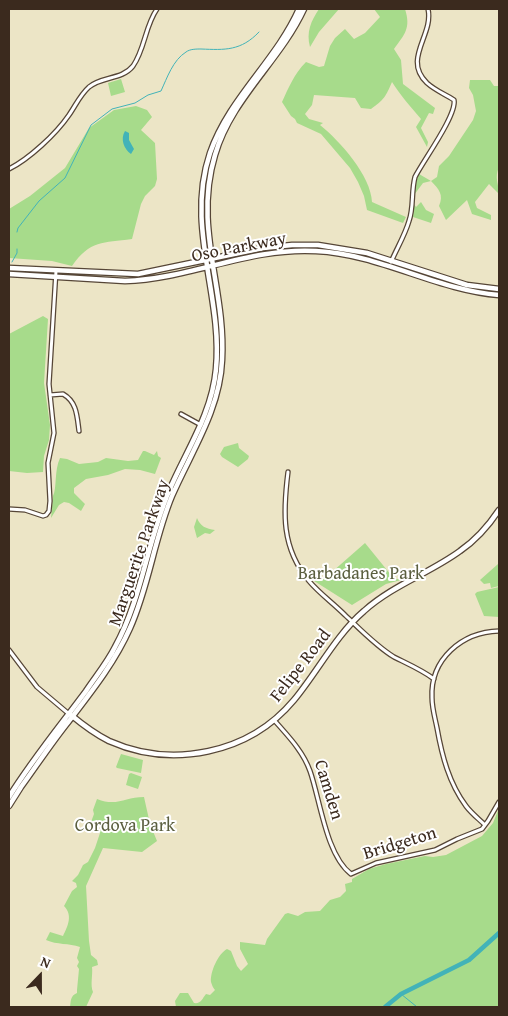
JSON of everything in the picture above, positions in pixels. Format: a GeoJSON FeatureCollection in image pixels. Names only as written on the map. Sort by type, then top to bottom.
{"type":"FeatureCollection","features":[{"type":"Feature","properties":{"kind":"main road","name":"Marguerite Parkway"},"geometry":{"type":"LineString","coordinates":[[9,797],[71,715],[103,677],[120,650],[141,600],[164,513],[209,417],[216,397],[222,361],[222,332],[202,238],[200,202],[204,175],[210,153],[232,108],[282,40],[299,9]]}},
{"type":"Feature","properties":{"kind":"main road","name":"Marguerite Parkway"},"geometry":{"type":"LineString","coordinates":[[208,260],[206,206],[209,176],[217,146],[225,127],[238,106],[286,42],[304,9]]}},
{"type":"Feature","properties":{"kind":"main road","name":"Oso Parkway"},"geometry":{"type":"LineString","coordinates":[[9,268],[138,274],[263,248],[304,245],[351,249],[455,282],[499,289]]}},
{"type":"Feature","properties":{"kind":"main road","name":"Oso Parkway"},"geometry":{"type":"LineString","coordinates":[[9,274],[138,281],[160,278],[262,254],[301,250],[342,254],[458,289],[499,295]]}},
{"type":"Feature","properties":{"kind":"main road","name":"Marguerite Parkway"},"geometry":{"type":"LineString","coordinates":[[9,806],[115,648],[136,600],[160,512],[201,425],[211,397],[216,371],[215,324],[209,266]]}},
{"type":"Feature","properties":{"kind":"main road","name":"Felipe Road"},"geometry":{"type":"LineString","coordinates":[[71,715],[97,734],[119,745],[151,754],[173,756],[198,754],[219,749],[254,734],[274,720],[294,701],[352,622],[384,595],[460,551],[484,530],[499,510]]}},
{"type":"Feature","properties":{"kind":"street"},"geometry":{"type":"LineString","coordinates":[[9,169],[22,161],[52,134],[69,115],[82,93],[92,85],[130,70],[139,57],[150,21],[156,9]]}},
{"type":"Feature","properties":{"kind":"street"},"geometry":{"type":"LineString","coordinates":[[390,267],[410,221],[412,187],[415,177],[451,116],[455,102],[426,82],[419,67],[418,53],[429,25],[428,9]]}},
{"type":"Feature","properties":{"kind":"street"},"geometry":{"type":"LineString","coordinates":[[9,509],[25,510],[42,516],[46,515],[49,511],[48,464],[54,433],[48,384],[56,271]]}},
{"type":"Feature","properties":{"kind":"street"},"geometry":{"type":"LineString","coordinates":[[50,395],[63,394],[72,401],[76,410],[79,431]]}},
{"type":"Feature","properties":{"kind":"street"},"geometry":{"type":"LineString","coordinates":[[181,414],[201,425]]}},
{"type":"Feature","properties":{"kind":"street"},"geometry":{"type":"LineString","coordinates":[[288,472],[285,517],[286,535],[292,555],[310,582],[352,622],[394,656],[434,679]]}},
{"type":"Feature","properties":{"kind":"street"},"geometry":{"type":"LineString","coordinates":[[499,631],[479,633],[455,645],[440,664],[434,679],[432,699],[444,762],[466,806],[485,825],[499,802]]}},
{"type":"Feature","properties":{"kind":"street"},"geometry":{"type":"LineString","coordinates":[[9,650],[37,687],[71,715]]}},
{"type":"Feature","properties":{"kind":"street","name":"Camden"},"geometry":{"type":"LineString","coordinates":[[274,720],[299,749],[310,769],[328,838],[349,872]]}},
{"type":"Feature","properties":{"kind":"street","name":"Bridgeton"},"geometry":{"type":"LineString","coordinates":[[349,872],[354,874],[376,863],[435,850],[457,838],[482,829],[485,825]]}},
{"type":"Feature","properties":{"kind":"green space"},"geometry":{"type":"Polygon","coordinates":[[[319,9],[339,9],[319,32],[310,47],[310,27],[319,9]]]}},
{"type":"Feature","properties":{"kind":"green space"},"geometry":{"type":"Polygon","coordinates":[[[374,9],[405,9],[407,16],[406,30],[394,49],[401,60],[403,84],[435,108],[433,114],[429,113],[421,128],[428,142],[427,147],[416,127],[421,119],[392,82],[384,97],[371,109],[361,108],[355,98],[314,95],[312,105],[305,114],[309,119],[323,123],[320,125],[353,160],[366,181],[372,202],[406,217],[403,223],[367,210],[364,196],[350,168],[321,134],[297,123],[282,102],[295,76],[306,62],[319,67],[324,66],[330,46],[335,38],[345,29],[354,39],[365,33],[380,17],[374,9]]]}},
{"type":"Feature","properties":{"kind":"green space"},"geometry":{"type":"Polygon","coordinates":[[[121,79],[125,92],[111,96],[108,83],[121,79]]]}},
{"type":"Feature","properties":{"kind":"green space"},"geometry":{"type":"Polygon","coordinates":[[[470,80],[490,80],[494,86],[499,86],[499,167],[497,178],[499,194],[489,184],[475,202],[477,208],[491,215],[491,220],[472,214],[467,200],[446,220],[439,206],[440,192],[431,181],[437,177],[439,166],[449,156],[473,120],[476,111],[473,95],[469,88],[470,80]]]}},
{"type":"Feature","properties":{"kind":"green space"},"geometry":{"type":"Polygon","coordinates":[[[136,106],[147,110],[152,117],[141,130],[155,143],[157,179],[155,186],[145,196],[141,204],[132,239],[105,242],[91,247],[72,266],[52,261],[9,258],[9,209],[30,196],[65,168],[89,128],[114,110],[136,106]]]}},
{"type":"Feature","properties":{"kind":"green space"},"geometry":{"type":"Polygon","coordinates":[[[419,174],[431,181],[423,183],[414,195],[415,183],[419,174]]]}},
{"type":"Feature","properties":{"kind":"green space"},"geometry":{"type":"Polygon","coordinates":[[[421,202],[426,210],[434,214],[431,223],[413,217],[414,204],[416,207],[421,202]]]}},
{"type":"Feature","properties":{"kind":"green space"},"geometry":{"type":"Polygon","coordinates":[[[43,316],[48,319],[44,383],[50,425],[43,472],[9,471],[9,334],[43,316]]]}},
{"type":"Feature","properties":{"kind":"green space"},"geometry":{"type":"Polygon","coordinates":[[[238,443],[239,448],[249,456],[238,467],[220,454],[224,447],[238,443]]]}},
{"type":"Feature","properties":{"kind":"green space"},"geometry":{"type":"Polygon","coordinates":[[[143,451],[154,455],[157,451],[158,456],[161,458],[155,474],[125,469],[108,475],[86,479],[74,488],[74,493],[85,504],[81,511],[64,502],[59,505],[51,518],[60,458],[79,464],[98,462],[106,458],[128,461],[138,460],[143,451]]]}},
{"type":"Feature","properties":{"kind":"green space"},"geometry":{"type":"Polygon","coordinates":[[[197,518],[204,527],[215,530],[210,534],[205,533],[197,538],[194,527],[197,518]]]}},
{"type":"Feature","properties":{"kind":"green space","name":"Barbadanes Park"},"geometry":{"type":"Polygon","coordinates":[[[365,543],[391,575],[401,580],[386,584],[352,605],[311,579],[305,571],[317,578],[324,579],[365,543]]]}},
{"type":"Feature","properties":{"kind":"green space"},"geometry":{"type":"Polygon","coordinates":[[[498,564],[499,586],[491,588],[490,583],[484,584],[480,580],[498,564]]]}},
{"type":"Feature","properties":{"kind":"green space"},"geometry":{"type":"Polygon","coordinates":[[[499,587],[499,617],[484,616],[475,594],[499,587]]]}},
{"type":"Feature","properties":{"kind":"green space"},"geometry":{"type":"Polygon","coordinates":[[[121,754],[143,760],[141,773],[117,768],[121,754]]]}},
{"type":"Feature","properties":{"kind":"green space"},"geometry":{"type":"Polygon","coordinates":[[[131,773],[142,777],[138,789],[126,785],[131,773]]]}},
{"type":"Feature","properties":{"kind":"green space","name":"Cordova Park"},"geometry":{"type":"Polygon","coordinates":[[[144,797],[150,824],[157,841],[142,852],[103,848],[86,886],[91,955],[97,960],[98,965],[92,967],[93,992],[86,1007],[70,1007],[72,997],[77,993],[79,969],[77,966],[79,962],[77,958],[80,947],[46,940],[50,932],[63,936],[67,928],[69,917],[64,906],[72,891],[77,887],[76,883],[72,881],[78,875],[83,865],[88,862],[100,833],[98,831],[101,827],[99,821],[91,822],[97,799],[116,802],[144,797]]]}},
{"type":"Feature","properties":{"kind":"green space"},"geometry":{"type":"Polygon","coordinates":[[[499,808],[499,1007],[176,1007],[175,1001],[180,993],[188,993],[194,1003],[198,1003],[206,994],[210,995],[215,990],[211,982],[212,973],[218,959],[227,949],[231,951],[241,971],[248,964],[240,949],[240,942],[265,945],[267,939],[285,914],[298,916],[305,912],[320,911],[330,900],[340,897],[346,891],[345,884],[352,882],[352,879],[369,869],[425,856],[446,855],[482,836],[493,823],[499,808]]]}},
{"type":"Feature","properties":{"kind":"water"},"geometry":{"type":"Polygon","coordinates":[[[125,131],[129,133],[129,140],[134,149],[131,154],[124,144],[123,137],[125,131]]]}},
{"type":"Feature","properties":{"kind":"waterway"},"geometry":{"type":"LineString","coordinates":[[17,232],[39,201],[65,178],[91,125],[112,109],[135,103],[148,95],[161,91],[174,64],[181,55],[188,51],[195,49],[232,48],[246,43],[259,32]]}},
{"type":"Feature","properties":{"kind":"waterway"},"geometry":{"type":"LineString","coordinates":[[12,262],[17,249]]}},
{"type":"Feature","properties":{"kind":"waterway"},"geometry":{"type":"LineString","coordinates":[[385,1007],[401,994],[469,960],[499,933]]}},
{"type":"Feature","properties":{"kind":"waterway"},"geometry":{"type":"LineString","coordinates":[[401,994],[417,1007]]}}]}
